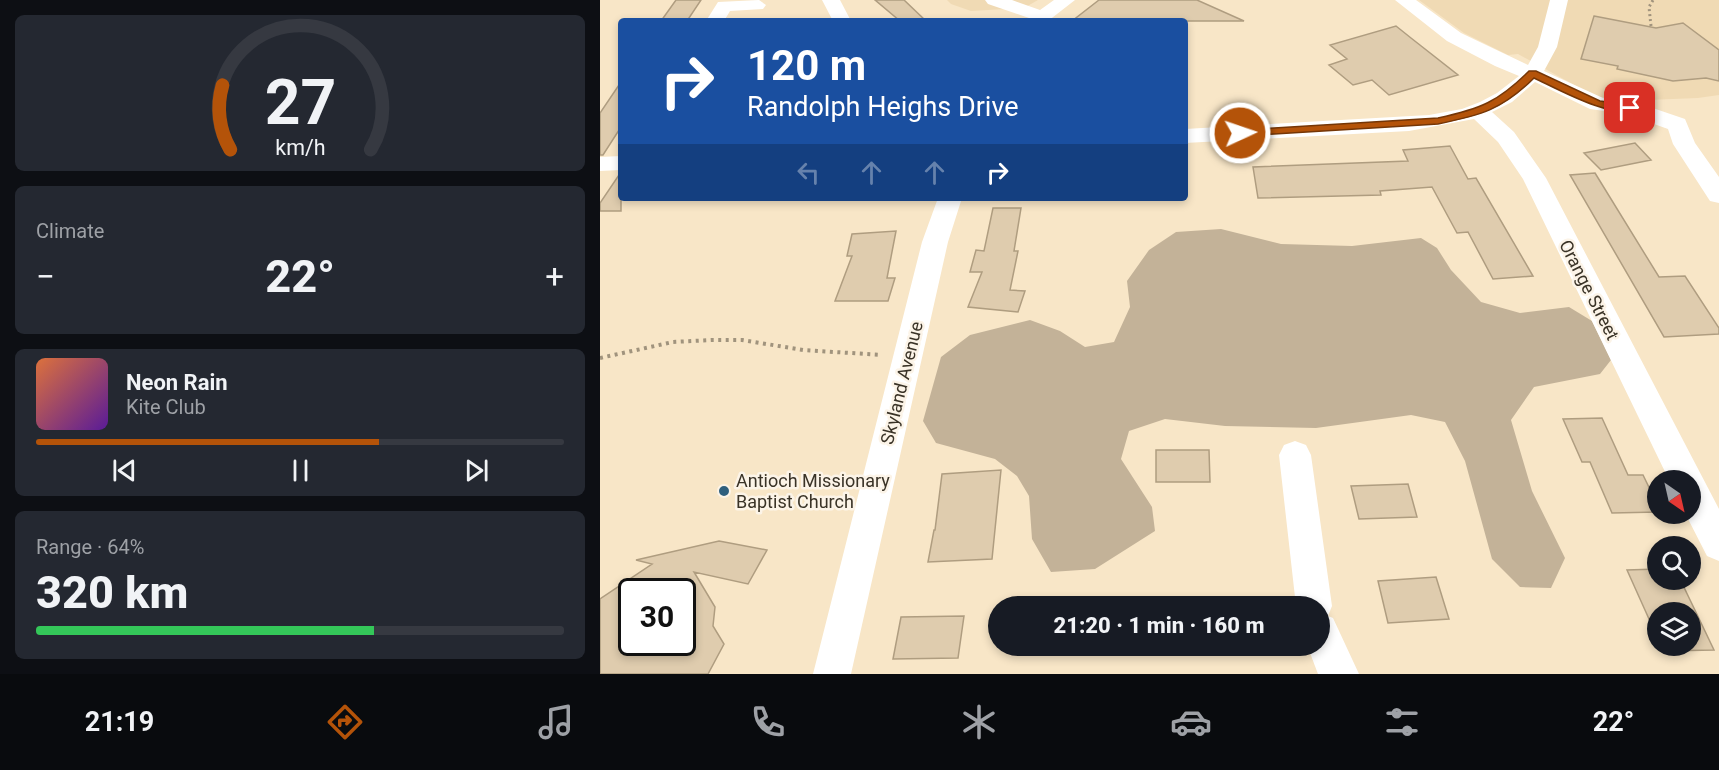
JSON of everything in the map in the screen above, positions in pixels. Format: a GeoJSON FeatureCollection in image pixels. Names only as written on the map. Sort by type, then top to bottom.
{"type":"FeatureCollection","features":[{"type":"Feature","properties":{"kind":"street"},"geometry":{"type":"LineString","coordinates":[[831,0],[840,18]]}},
{"type":"Feature","properties":{"kind":"street"},"geometry":{"type":"LineString","coordinates":[[994,0],[1037,18]]}},
{"type":"Feature","properties":{"kind":"street"},"geometry":{"type":"LineString","coordinates":[[1040,18],[1066,0]]}},
{"type":"Feature","properties":{"kind":"street"},"geometry":{"type":"LineString","coordinates":[[1404,0],[1454,37],[1476,50],[1598,104],[1630,108],[1665,122],[1677,124],[1684,144],[1719,195]]}},
{"type":"Feature","properties":{"kind":"street"},"geometry":{"type":"LineString","coordinates":[[1188,136],[1418,123],[1438,121],[1478,111],[1511,95],[1533,74],[1545,52],[1559,0]]}},
{"type":"Feature","properties":{"kind":"street"},"geometry":{"type":"LineString","coordinates":[[717,18],[724,6],[757,5]]}},
{"type":"Feature","properties":{"kind":"street","name":"Orange Street"},"geometry":{"type":"LineString","coordinates":[[1478,111],[1502,132],[1517,150],[1534,178],[1687,470]]}},
{"type":"Feature","properties":{"kind":"street"},"geometry":{"type":"LineString","coordinates":[[600,164],[618,162]]}},
{"type":"Feature","properties":{"kind":"street","name":"Skyland Avenue"},"geometry":{"type":"LineString","coordinates":[[832,674],[935,242],[949,201]]}},
{"type":"Feature","properties":{"kind":"street"},"geometry":{"type":"LineString","coordinates":[[1294,455],[1313,596]]}},
{"type":"Feature","properties":{"kind":"street","name":"Orange Street"},"geometry":{"type":"LineString","coordinates":[[1701,499],[1719,544]]}},
{"type":"Feature","properties":{"kind":"street"},"geometry":{"type":"LineString","coordinates":[[1329,656],[1340,674]]}},
{"type":"Feature","properties":{"kind":"path"},"geometry":{"type":"LineString","coordinates":[[1651,26],[1649,7],[1653,0]]}},
{"type":"Feature","properties":{"kind":"path"},"geometry":{"type":"LineString","coordinates":[[600,358],[673,342],[712,340],[742,340],[843,353],[908,357]]}},
{"type":"Feature","properties":{"kind":"shaded area"},"geometry":{"type":"Polygon","coordinates":[[[947,0],[1038,0],[1024,8],[971,11],[951,4],[947,0]]]}},
{"type":"Feature","properties":{"kind":"shaded area"},"geometry":{"type":"Polygon","coordinates":[[[1419,0],[1719,0],[1719,95],[1648,100],[1596,97],[1518,54],[1508,55],[1464,33],[1419,0]]]}},
{"type":"Feature","properties":{"kind":"shaded area"},"geometry":{"type":"Polygon","coordinates":[[[1221,229],[1281,244],[1352,246],[1421,238],[1437,248],[1451,270],[1481,302],[1520,313],[1569,307],[1592,321],[1611,360],[1600,374],[1534,387],[1511,420],[1532,491],[1565,558],[1551,588],[1520,587],[1492,559],[1465,461],[1445,422],[1411,415],[1316,428],[1225,426],[1165,419],[1129,431],[1121,459],[1152,507],[1155,531],[1095,569],[1051,572],[1032,539],[1029,496],[1017,476],[995,459],[936,443],[923,421],[941,357],[970,335],[1030,320],[1060,331],[1085,347],[1114,342],[1130,307],[1127,281],[1149,250],[1176,232],[1221,229]]]}},
{"type":"Feature","properties":{"kind":"building"},"geometry":{"type":"Polygon","coordinates":[[[676,0],[701,0],[689,18],[663,18],[676,0]]]}},
{"type":"Feature","properties":{"kind":"building"},"geometry":{"type":"Polygon","coordinates":[[[875,0],[904,0],[923,18],[896,18],[875,0]]]}},
{"type":"Feature","properties":{"kind":"building"},"geometry":{"type":"Polygon","coordinates":[[[1099,0],[1197,0],[1244,21],[1188,21],[1188,18],[1076,18],[1099,0]]]}},
{"type":"Feature","properties":{"kind":"building"},"geometry":{"type":"Polygon","coordinates":[[[1594,16],[1656,28],[1683,23],[1719,50],[1719,81],[1706,78],[1673,81],[1581,59],[1594,16]]]}},
{"type":"Feature","properties":{"kind":"building"},"geometry":{"type":"Polygon","coordinates":[[[1396,26],[1458,75],[1389,95],[1372,80],[1353,85],[1329,65],[1347,59],[1330,45],[1396,26]]]}},
{"type":"Feature","properties":{"kind":"building"},"geometry":{"type":"Polygon","coordinates":[[[618,86],[618,132],[603,155],[600,155],[600,113],[618,86]]]}},
{"type":"Feature","properties":{"kind":"building"},"geometry":{"type":"Polygon","coordinates":[[[1635,143],[1651,160],[1601,170],[1584,153],[1635,143]]]}},
{"type":"Feature","properties":{"kind":"building"},"geometry":{"type":"Polygon","coordinates":[[[1450,146],[1468,179],[1476,178],[1533,276],[1493,279],[1468,232],[1457,233],[1432,187],[1380,191],[1381,195],[1258,198],[1253,167],[1408,161],[1403,150],[1450,146]]]}},
{"type":"Feature","properties":{"kind":"building"},"geometry":{"type":"Polygon","coordinates":[[[1595,173],[1659,277],[1685,276],[1719,328],[1719,334],[1664,337],[1570,175],[1595,173]]]}},
{"type":"Feature","properties":{"kind":"building"},"geometry":{"type":"Polygon","coordinates":[[[618,176],[618,201],[621,201],[621,211],[600,211],[600,203],[618,176]]]}},
{"type":"Feature","properties":{"kind":"building"},"geometry":{"type":"Polygon","coordinates":[[[993,208],[1021,208],[1014,251],[1018,251],[1010,290],[1025,291],[1018,312],[968,307],[982,272],[970,272],[976,250],[984,251],[993,208]]]}},
{"type":"Feature","properties":{"kind":"building"},"geometry":{"type":"Polygon","coordinates":[[[896,231],[887,278],[895,278],[888,301],[835,301],[852,256],[847,256],[852,234],[896,231]]]}},
{"type":"Feature","properties":{"kind":"building"},"geometry":{"type":"Polygon","coordinates":[[[1602,418],[1628,475],[1643,475],[1647,483],[1647,512],[1612,513],[1590,462],[1582,462],[1563,419],[1602,418]]]}},
{"type":"Feature","properties":{"kind":"building"},"geometry":{"type":"Polygon","coordinates":[[[1156,450],[1209,450],[1210,482],[1156,482],[1156,450]]]}},
{"type":"Feature","properties":{"kind":"building"},"geometry":{"type":"Polygon","coordinates":[[[1001,470],[992,559],[928,562],[935,530],[942,474],[1001,470]]]}},
{"type":"Feature","properties":{"kind":"building"},"geometry":{"type":"Polygon","coordinates":[[[1408,484],[1417,517],[1359,519],[1351,486],[1408,484]]]}},
{"type":"Feature","properties":{"kind":"building"},"geometry":{"type":"Polygon","coordinates":[[[719,541],[767,550],[748,584],[694,572],[715,607],[713,626],[724,644],[708,674],[600,674],[600,599],[618,587],[618,656],[696,656],[696,578],[631,578],[652,564],[636,560],[719,541]]]}},
{"type":"Feature","properties":{"kind":"building"},"geometry":{"type":"Polygon","coordinates":[[[1647,569],[1647,590],[1685,590],[1691,602],[1647,602],[1647,615],[1627,570],[1647,569]]]}},
{"type":"Feature","properties":{"kind":"building"},"geometry":{"type":"Polygon","coordinates":[[[1436,577],[1449,619],[1388,623],[1378,581],[1436,577]]]}},
{"type":"Feature","properties":{"kind":"building"},"geometry":{"type":"Polygon","coordinates":[[[964,616],[958,658],[893,659],[901,617],[964,616]]]}},
{"type":"Feature","properties":{"kind":"building"},"geometry":{"type":"Polygon","coordinates":[[[1701,623],[1714,650],[1701,650],[1701,623]]]}},
{"type":"Feature","properties":{"kind":"place","name":"Antioch Missionary Baptist Church"},"geometry":{"type":"Point","coordinates":[724,491]}},
{"type":"Feature","properties":{"kind":"route"},"geometry":{"type":"LineString","coordinates":[[1240,133],[1438,121],[1466,115],[1491,106],[1519,89],[1533,74],[1598,104],[1630,108]]}}]}
